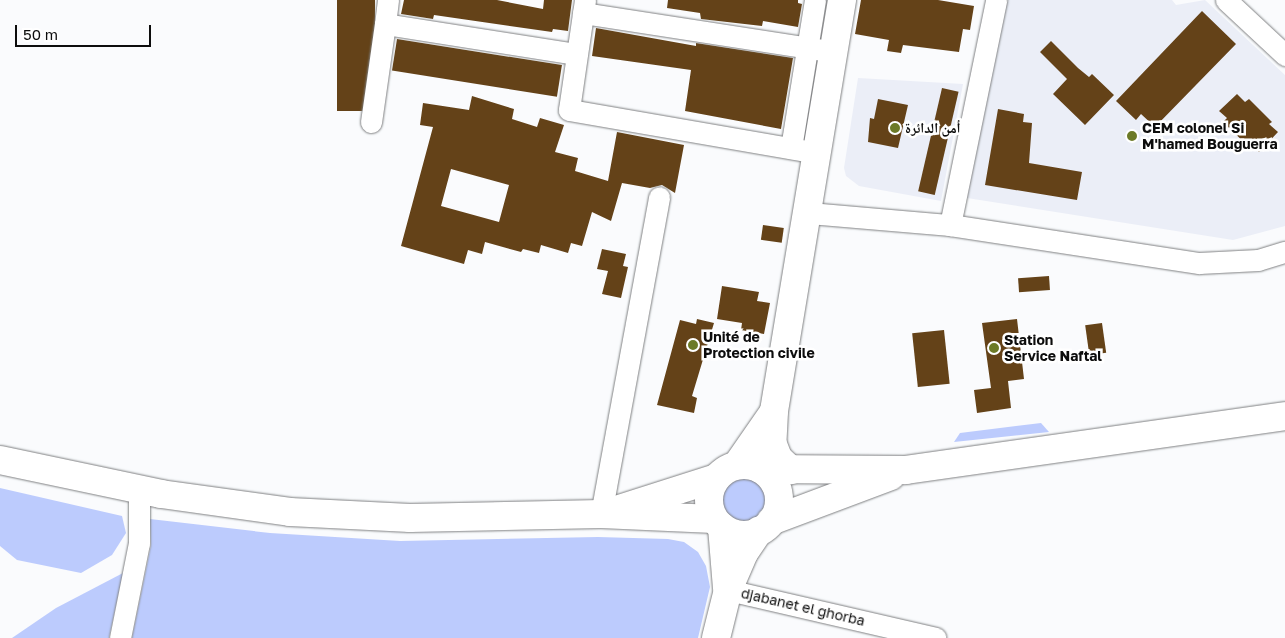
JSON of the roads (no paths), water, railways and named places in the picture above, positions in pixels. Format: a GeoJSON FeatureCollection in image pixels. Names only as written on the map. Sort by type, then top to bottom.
{"type":"FeatureCollection","features":[{"type":"Feature","properties":{"kind":"main road"},"geometry":{"type":"LineString","coordinates":[[716,638],[728,590],[744,553],[779,504],[758,473],[774,411],[809,213],[842,0]]}},
{"type":"Feature","properties":{"kind":"main road"},"geometry":{"type":"LineString","coordinates":[[728,590],[718,523],[709,498],[758,473],[778,458],[772,442],[774,411]]}},
{"type":"Feature","properties":{"kind":"main road"},"geometry":{"type":"LineString","coordinates":[[601,514],[758,473],[906,470],[1285,416]]}},
{"type":"Feature","properties":{"kind":"main road"},"geometry":{"type":"LineString","coordinates":[[0,460],[139,490],[308,513],[410,518],[601,514],[718,523],[739,535],[906,470]]}},
{"type":"Feature","properties":{"kind":"street"},"geometry":{"type":"LineString","coordinates":[[371,122],[388,0]]}},
{"type":"Feature","properties":{"kind":"street"},"geometry":{"type":"LineString","coordinates":[[791,148],[814,0]]}},
{"type":"Feature","properties":{"kind":"street"},"geometry":{"type":"LineString","coordinates":[[950,225],[996,0]]}},
{"type":"Feature","properties":{"kind":"street"},"geometry":{"type":"LineString","coordinates":[[1226,0],[1285,55]]}},
{"type":"Feature","properties":{"kind":"street"},"geometry":{"type":"LineString","coordinates":[[818,153],[569,110],[584,7],[834,52]]}},
{"type":"Feature","properties":{"kind":"street"},"geometry":{"type":"LineString","coordinates":[[385,24],[577,54]]}},
{"type":"Feature","properties":{"kind":"street"},"geometry":{"type":"LineString","coordinates":[[601,514],[658,196]]}},
{"type":"Feature","properties":{"kind":"street"},"geometry":{"type":"LineString","coordinates":[[809,213],[950,225],[1199,263],[1258,260],[1285,252]]}},
{"type":"Feature","properties":{"kind":"street"},"geometry":{"type":"LineString","coordinates":[[120,638],[139,543],[139,490]]}},
{"type":"Feature","properties":{"kind":"street","name":"djabanet el ghorba"},"geometry":{"type":"LineString","coordinates":[[728,590],[936,638]]}},
{"type":"Feature","properties":{"kind":"place","name":"أمن الدائرة"},"geometry":{"type":"Point","coordinates":[895,128]}},
{"type":"Feature","properties":{"kind":"place","name":"CEM colonel Si M'hamed Bouguerra"},"geometry":{"type":"Point","coordinates":[1132,136]}},
{"type":"Feature","properties":{"kind":"place","name":"Unité de Protection civile"},"geometry":{"type":"Point","coordinates":[693,345]}},
{"type":"Feature","properties":{"kind":"place","name":"Station Service Naftal"},"geometry":{"type":"Point","coordinates":[994,348]}}]}
